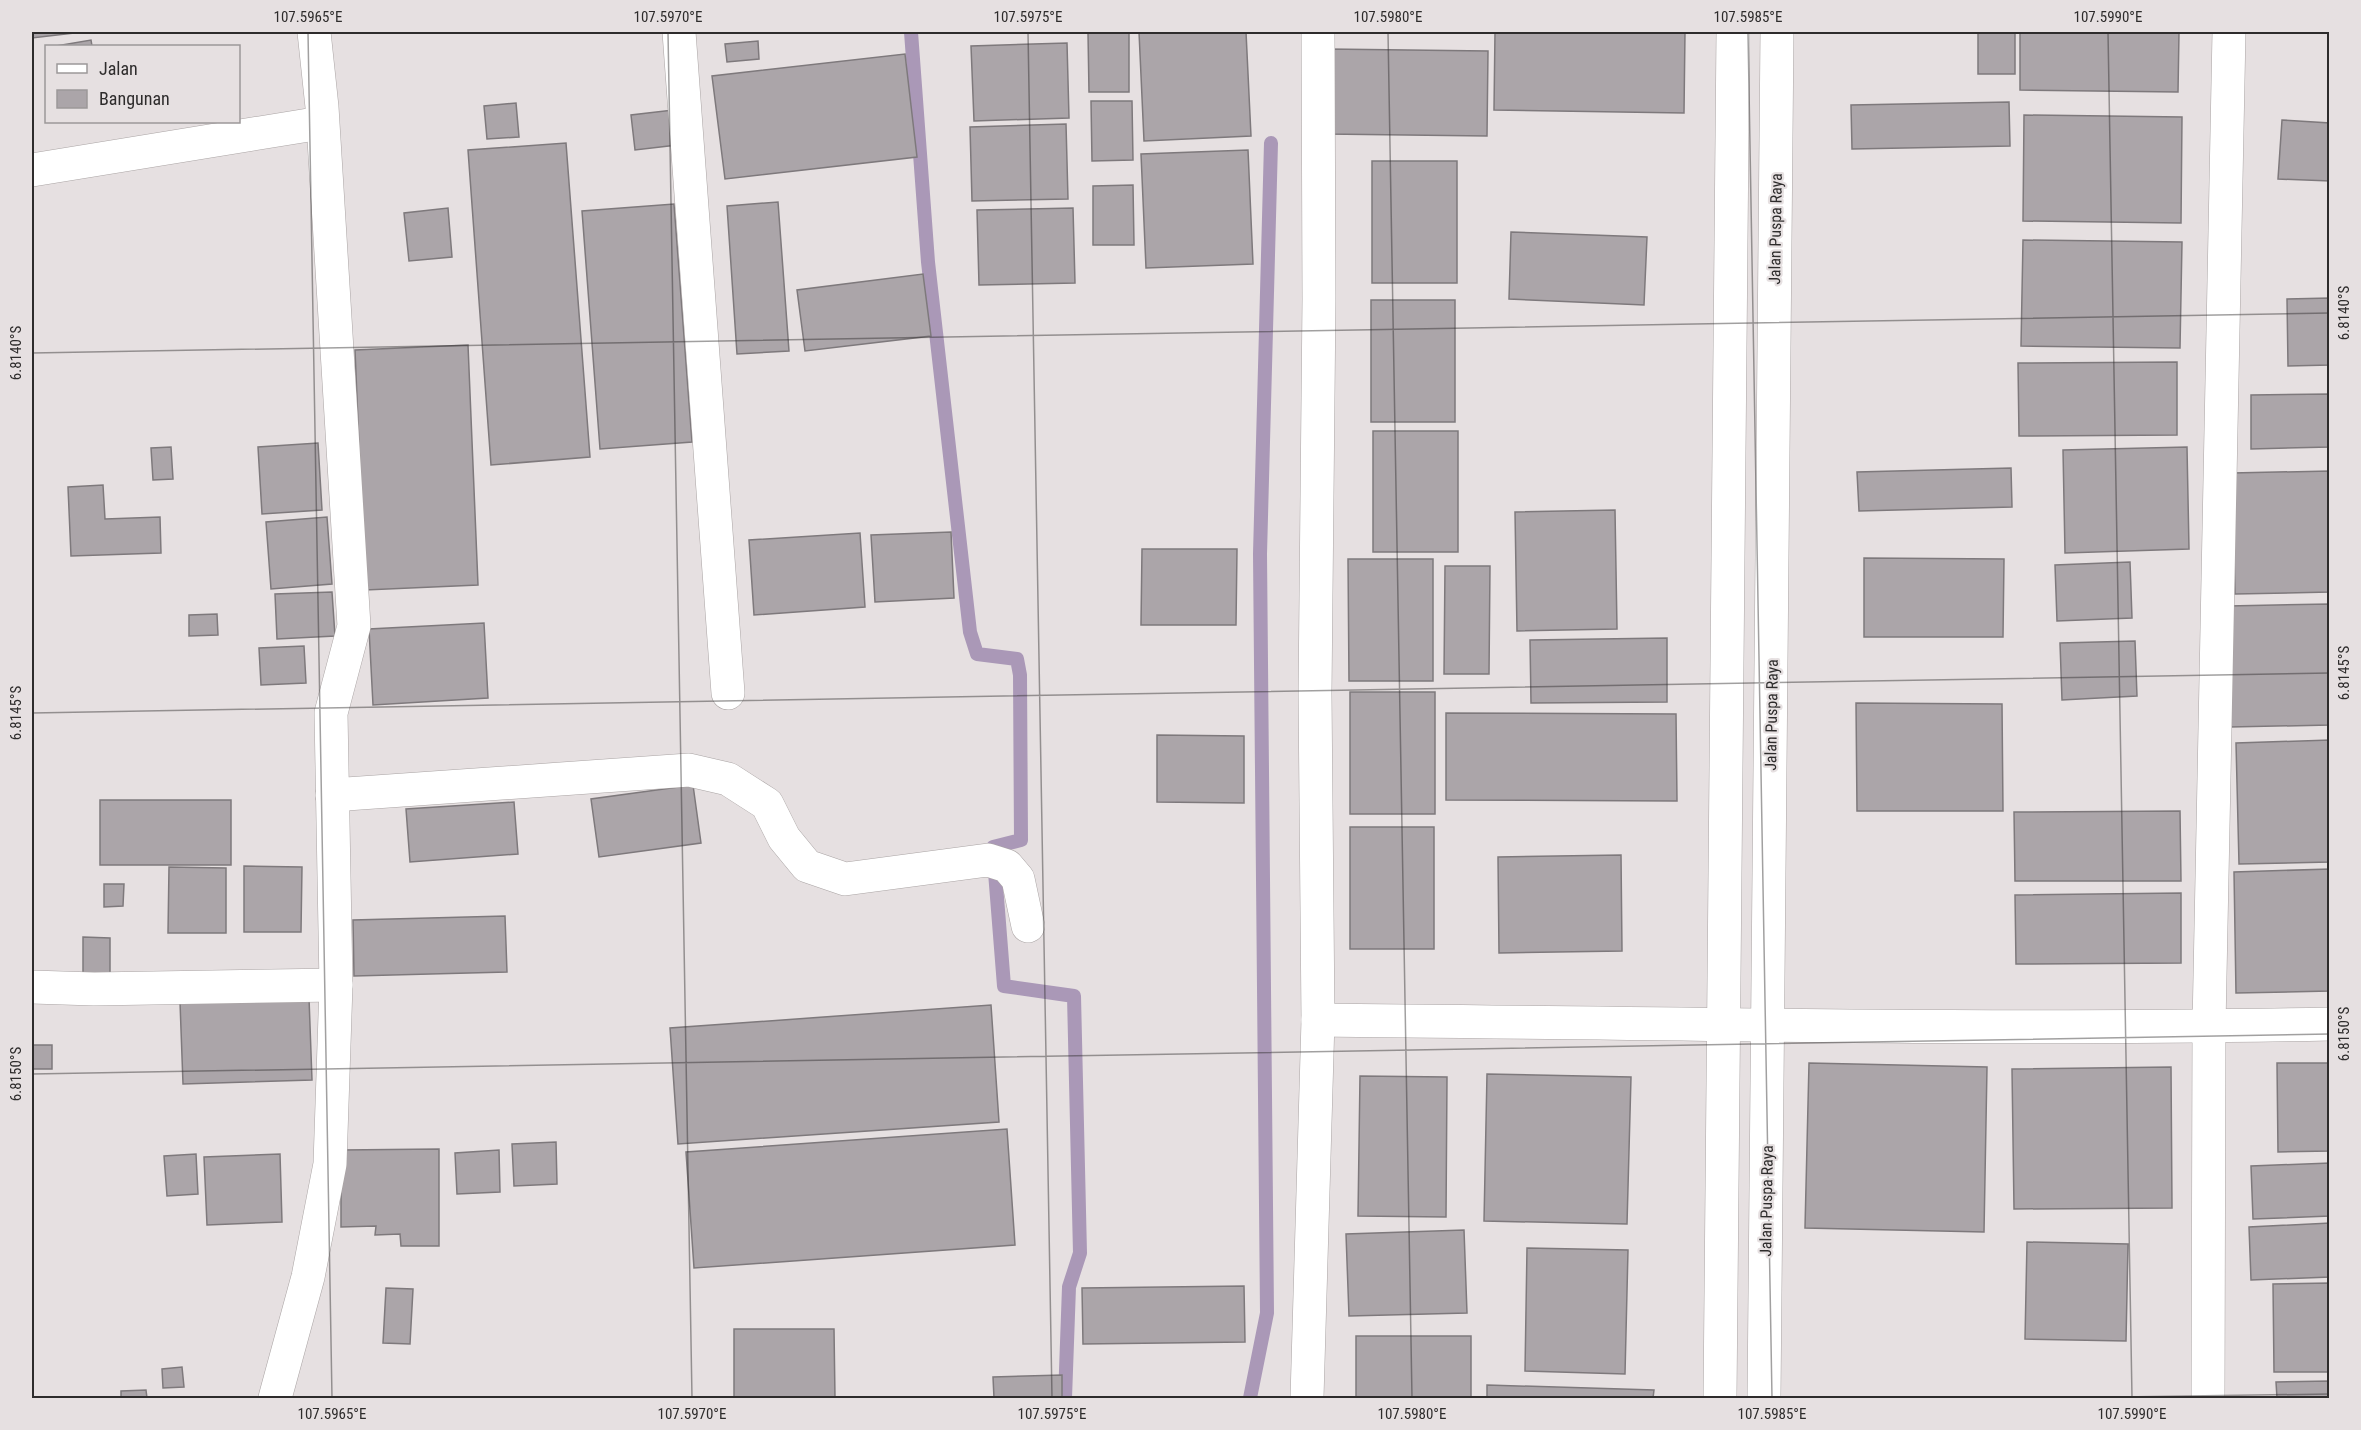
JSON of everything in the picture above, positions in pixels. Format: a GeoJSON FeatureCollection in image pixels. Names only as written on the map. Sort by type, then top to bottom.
{"type":"FeatureCollection","features":[{"type":"Feature","properties":{"kind":"street"},"geometry":{"type":"LineString","coordinates":[[275,1398],[308,1277],[330,1164],[336,986],[331,712],[354,626],[321,123],[322,107],[314,32]]}},
{"type":"Feature","properties":{"kind":"street"},"geometry":{"type":"LineString","coordinates":[[679,32],[728,693]]}},
{"type":"Feature","properties":{"kind":"street"},"geometry":{"type":"LineString","coordinates":[[1307,1398],[1318,1020],[1316,682],[1319,299],[1318,32]]}},
{"type":"Feature","properties":{"kind":"street"},"geometry":{"type":"LineString","coordinates":[[1720,1398],[1733,32]]}},
{"type":"Feature","properties":{"kind":"street","name":"Jalan Puspa Raya"},"geometry":{"type":"LineString","coordinates":[[1764,1398],[1777,32]]}},
{"type":"Feature","properties":{"kind":"street"},"geometry":{"type":"LineString","coordinates":[[2208,1398],[2209,1026],[2229,32]]}},
{"type":"Feature","properties":{"kind":"street"},"geometry":{"type":"LineString","coordinates":[[32,170],[321,123]]}},
{"type":"Feature","properties":{"kind":"street"},"geometry":{"type":"LineString","coordinates":[[332,795],[689,770],[728,779],[767,804],[784,838],[807,866],[845,879],[988,860],[1007,866],[1018,879],[1028,926]]}},
{"type":"Feature","properties":{"kind":"street"},"geometry":{"type":"LineString","coordinates":[[32,987],[94,989],[336,986]]}},
{"type":"Feature","properties":{"kind":"street"},"geometry":{"type":"LineString","coordinates":[[1318,1020],[1768,1026],[2330,1024]]}},
{"type":"Feature","properties":{"kind":"building"},"geometry":{"type":"Polygon","coordinates":[[[32,32],[83,32],[32,38],[32,32]]]}},
{"type":"Feature","properties":{"kind":"building"},"geometry":{"type":"Polygon","coordinates":[[[1129,32],[1129,92],[1089,92],[1088,33],[1129,32]]]}},
{"type":"Feature","properties":{"kind":"building"},"geometry":{"type":"Polygon","coordinates":[[[1139,32],[1246,32],[1251,136],[1144,141],[1139,32]]]}},
{"type":"Feature","properties":{"kind":"building"},"geometry":{"type":"Polygon","coordinates":[[[1495,32],[1685,32],[1684,113],[1494,110],[1495,32]]]}},
{"type":"Feature","properties":{"kind":"building"},"geometry":{"type":"Polygon","coordinates":[[[1978,32],[2015,32],[2015,74],[1978,74],[1978,32]]]}},
{"type":"Feature","properties":{"kind":"building"},"geometry":{"type":"Polygon","coordinates":[[[2020,32],[2179,32],[2178,92],[2020,90],[2020,32]]]}},
{"type":"Feature","properties":{"kind":"building"},"geometry":{"type":"Polygon","coordinates":[[[91,40],[92,45],[62,45],[91,40]]]}},
{"type":"Feature","properties":{"kind":"building"},"geometry":{"type":"Polygon","coordinates":[[[758,41],[759,59],[727,62],[725,44],[758,41]]]}},
{"type":"Feature","properties":{"kind":"building"},"geometry":{"type":"Polygon","coordinates":[[[1067,43],[1069,118],[974,121],[971,46],[1067,43]]]}},
{"type":"Feature","properties":{"kind":"building"},"geometry":{"type":"Polygon","coordinates":[[[1327,49],[1488,51],[1487,136],[1326,134],[1327,49]]]}},
{"type":"Feature","properties":{"kind":"building"},"geometry":{"type":"Polygon","coordinates":[[[905,54],[917,157],[725,179],[712,76],[905,54]]]}},
{"type":"Feature","properties":{"kind":"building"},"geometry":{"type":"Polygon","coordinates":[[[1091,101],[1132,101],[1133,160],[1092,161],[1091,101]]]}},
{"type":"Feature","properties":{"kind":"building"},"geometry":{"type":"Polygon","coordinates":[[[2009,102],[2010,146],[1852,149],[1851,105],[2009,102]]]}},
{"type":"Feature","properties":{"kind":"building"},"geometry":{"type":"Polygon","coordinates":[[[516,103],[519,137],[487,139],[484,106],[516,103]]]}},
{"type":"Feature","properties":{"kind":"building"},"geometry":{"type":"Polygon","coordinates":[[[673,110],[677,145],[635,150],[631,115],[673,110]]]}},
{"type":"Feature","properties":{"kind":"building"},"geometry":{"type":"Polygon","coordinates":[[[2024,115],[2182,117],[2181,223],[2023,221],[2024,115]]]}},
{"type":"Feature","properties":{"kind":"building"},"geometry":{"type":"Polygon","coordinates":[[[2282,120],[2330,123],[2330,181],[2278,179],[2282,120]]]}},
{"type":"Feature","properties":{"kind":"building"},"geometry":{"type":"Polygon","coordinates":[[[1066,124],[1068,199],[972,201],[970,127],[1066,124]]]}},
{"type":"Feature","properties":{"kind":"building"},"geometry":{"type":"Polygon","coordinates":[[[566,143],[590,457],[491,465],[468,150],[566,143]]]}},
{"type":"Feature","properties":{"kind":"building"},"geometry":{"type":"Polygon","coordinates":[[[1248,150],[1253,264],[1146,268],[1141,154],[1248,150]]]}},
{"type":"Feature","properties":{"kind":"building"},"geometry":{"type":"Polygon","coordinates":[[[1372,161],[1457,161],[1457,283],[1372,283],[1372,161]]]}},
{"type":"Feature","properties":{"kind":"building"},"geometry":{"type":"Polygon","coordinates":[[[1133,185],[1134,245],[1093,245],[1093,186],[1133,185]]]}},
{"type":"Feature","properties":{"kind":"building"},"geometry":{"type":"Polygon","coordinates":[[[778,202],[789,351],[737,354],[727,206],[778,202]]]}},
{"type":"Feature","properties":{"kind":"building"},"geometry":{"type":"Polygon","coordinates":[[[674,204],[692,442],[600,449],[582,211],[674,204]]]}},
{"type":"Feature","properties":{"kind":"building"},"geometry":{"type":"Polygon","coordinates":[[[448,208],[452,257],[409,261],[404,213],[448,208]]]}},
{"type":"Feature","properties":{"kind":"building"},"geometry":{"type":"Polygon","coordinates":[[[1073,208],[1075,283],[979,285],[977,210],[1073,208]]]}},
{"type":"Feature","properties":{"kind":"building"},"geometry":{"type":"Polygon","coordinates":[[[1511,232],[1647,237],[1644,305],[1509,299],[1511,232]]]}},
{"type":"Feature","properties":{"kind":"building"},"geometry":{"type":"Polygon","coordinates":[[[2023,240],[2182,242],[2180,348],[2021,346],[2023,240]]]}},
{"type":"Feature","properties":{"kind":"building"},"geometry":{"type":"Polygon","coordinates":[[[923,274],[931,336],[805,351],[797,290],[923,274]]]}},
{"type":"Feature","properties":{"kind":"building"},"geometry":{"type":"Polygon","coordinates":[[[2330,298],[2330,365],[2288,366],[2287,299],[2330,298]]]}},
{"type":"Feature","properties":{"kind":"building"},"geometry":{"type":"Polygon","coordinates":[[[1371,300],[1455,300],[1455,422],[1371,422],[1371,300]]]}},
{"type":"Feature","properties":{"kind":"building"},"geometry":{"type":"Polygon","coordinates":[[[468,345],[478,585],[365,590],[355,350],[468,345]]]}},
{"type":"Feature","properties":{"kind":"building"},"geometry":{"type":"Polygon","coordinates":[[[2177,362],[2177,435],[2019,436],[2018,363],[2177,362]]]}},
{"type":"Feature","properties":{"kind":"building"},"geometry":{"type":"Polygon","coordinates":[[[2330,394],[2330,447],[2251,449],[2251,395],[2330,394]]]}},
{"type":"Feature","properties":{"kind":"building"},"geometry":{"type":"Polygon","coordinates":[[[1373,431],[1458,431],[1458,552],[1373,552],[1373,431]]]}},
{"type":"Feature","properties":{"kind":"building"},"geometry":{"type":"Polygon","coordinates":[[[318,443],[322,510],[262,514],[258,447],[318,443]]]}},
{"type":"Feature","properties":{"kind":"building"},"geometry":{"type":"Polygon","coordinates":[[[171,447],[173,479],[153,480],[151,448],[171,447]]]}},
{"type":"Feature","properties":{"kind":"building"},"geometry":{"type":"Polygon","coordinates":[[[2187,447],[2189,549],[2065,553],[2063,450],[2187,447]]]}},
{"type":"Feature","properties":{"kind":"building"},"geometry":{"type":"Polygon","coordinates":[[[2011,468],[2012,507],[1859,511],[1857,472],[2011,468]]]}},
{"type":"Feature","properties":{"kind":"building"},"geometry":{"type":"Polygon","coordinates":[[[2330,471],[2330,592],[2235,594],[2232,473],[2330,471]]]}},
{"type":"Feature","properties":{"kind":"building"},"geometry":{"type":"Polygon","coordinates":[[[103,485],[105,519],[160,517],[161,553],[71,556],[68,487],[103,485]]]}},
{"type":"Feature","properties":{"kind":"building"},"geometry":{"type":"Polygon","coordinates":[[[1615,510],[1617,629],[1517,631],[1515,512],[1615,510]]]}},
{"type":"Feature","properties":{"kind":"building"},"geometry":{"type":"Polygon","coordinates":[[[327,517],[332,584],[271,589],[266,522],[327,517]]]}},
{"type":"Feature","properties":{"kind":"building"},"geometry":{"type":"Polygon","coordinates":[[[951,532],[954,598],[875,602],[871,535],[951,532]]]}},
{"type":"Feature","properties":{"kind":"building"},"geometry":{"type":"Polygon","coordinates":[[[860,533],[865,607],[754,615],[749,540],[860,533]]]}},
{"type":"Feature","properties":{"kind":"building"},"geometry":{"type":"Polygon","coordinates":[[[1142,549],[1237,549],[1236,625],[1141,625],[1142,549]]]}},
{"type":"Feature","properties":{"kind":"building"},"geometry":{"type":"Polygon","coordinates":[[[1864,558],[2004,559],[2003,637],[1864,637],[1864,558]]]}},
{"type":"Feature","properties":{"kind":"building"},"geometry":{"type":"Polygon","coordinates":[[[1348,559],[1433,559],[1433,681],[1349,681],[1348,559]]]}},
{"type":"Feature","properties":{"kind":"building"},"geometry":{"type":"Polygon","coordinates":[[[2130,562],[2132,618],[2057,621],[2055,565],[2130,562]]]}},
{"type":"Feature","properties":{"kind":"building"},"geometry":{"type":"Polygon","coordinates":[[[1445,566],[1490,566],[1489,674],[1444,674],[1445,566]]]}},
{"type":"Feature","properties":{"kind":"building"},"geometry":{"type":"Polygon","coordinates":[[[332,592],[335,636],[277,639],[275,594],[332,592]]]}},
{"type":"Feature","properties":{"kind":"building"},"geometry":{"type":"Polygon","coordinates":[[[2330,604],[2330,725],[2230,727],[2228,606],[2330,604]]]}},
{"type":"Feature","properties":{"kind":"building"},"geometry":{"type":"Polygon","coordinates":[[[217,614],[218,635],[189,636],[189,615],[217,614]]]}},
{"type":"Feature","properties":{"kind":"building"},"geometry":{"type":"Polygon","coordinates":[[[484,623],[488,698],[373,705],[369,629],[484,623]]]}},
{"type":"Feature","properties":{"kind":"building"},"geometry":{"type":"Polygon","coordinates":[[[1667,638],[1667,702],[1531,703],[1530,640],[1667,638]]]}},
{"type":"Feature","properties":{"kind":"building"},"geometry":{"type":"Polygon","coordinates":[[[2135,641],[2137,696],[2062,700],[2060,643],[2135,641]]]}},
{"type":"Feature","properties":{"kind":"building"},"geometry":{"type":"Polygon","coordinates":[[[304,646],[306,683],[261,685],[259,648],[304,646]]]}},
{"type":"Feature","properties":{"kind":"building"},"geometry":{"type":"Polygon","coordinates":[[[1350,692],[1435,692],[1435,814],[1350,814],[1350,692]]]}},
{"type":"Feature","properties":{"kind":"building"},"geometry":{"type":"Polygon","coordinates":[[[1856,703],[2002,704],[2003,811],[1857,811],[1856,703]]]}},
{"type":"Feature","properties":{"kind":"building"},"geometry":{"type":"Polygon","coordinates":[[[1446,713],[1676,714],[1677,801],[1446,800],[1446,713]]]}},
{"type":"Feature","properties":{"kind":"building"},"geometry":{"type":"Polygon","coordinates":[[[1157,735],[1244,736],[1244,803],[1157,802],[1157,735]]]}},
{"type":"Feature","properties":{"kind":"building"},"geometry":{"type":"Polygon","coordinates":[[[2330,740],[2330,862],[2239,864],[2236,743],[2330,740]]]}},
{"type":"Feature","properties":{"kind":"building"},"geometry":{"type":"Polygon","coordinates":[[[693,785],[701,843],[599,857],[591,799],[693,785]]]}},
{"type":"Feature","properties":{"kind":"building"},"geometry":{"type":"Polygon","coordinates":[[[100,800],[231,800],[231,865],[100,865],[100,800]]]}},
{"type":"Feature","properties":{"kind":"building"},"geometry":{"type":"Polygon","coordinates":[[[514,802],[518,854],[410,862],[406,809],[514,802]]]}},
{"type":"Feature","properties":{"kind":"building"},"geometry":{"type":"Polygon","coordinates":[[[2180,811],[2181,881],[2015,881],[2014,812],[2180,811]]]}},
{"type":"Feature","properties":{"kind":"building"},"geometry":{"type":"Polygon","coordinates":[[[1350,827],[1434,827],[1434,949],[1350,949],[1350,827]]]}},
{"type":"Feature","properties":{"kind":"building"},"geometry":{"type":"Polygon","coordinates":[[[1621,855],[1622,951],[1499,953],[1498,857],[1621,855]]]}},
{"type":"Feature","properties":{"kind":"building"},"geometry":{"type":"Polygon","coordinates":[[[244,866],[302,867],[301,932],[244,932],[244,866]]]}},
{"type":"Feature","properties":{"kind":"building"},"geometry":{"type":"Polygon","coordinates":[[[169,867],[226,868],[226,933],[168,933],[169,867]]]}},
{"type":"Feature","properties":{"kind":"building"},"geometry":{"type":"Polygon","coordinates":[[[2330,869],[2330,991],[2236,993],[2234,872],[2330,869]]]}},
{"type":"Feature","properties":{"kind":"building"},"geometry":{"type":"Polygon","coordinates":[[[104,884],[124,884],[123,906],[104,907],[104,884]]]}},
{"type":"Feature","properties":{"kind":"building"},"geometry":{"type":"Polygon","coordinates":[[[2181,893],[2181,963],[2016,964],[2015,895],[2181,893]]]}},
{"type":"Feature","properties":{"kind":"building"},"geometry":{"type":"Polygon","coordinates":[[[505,916],[507,972],[354,976],[353,920],[505,916]]]}},
{"type":"Feature","properties":{"kind":"building"},"geometry":{"type":"Polygon","coordinates":[[[83,937],[110,938],[110,979],[83,979],[83,937]]]}},
{"type":"Feature","properties":{"kind":"building"},"geometry":{"type":"Polygon","coordinates":[[[309,998],[312,1080],[183,1084],[180,1002],[309,998]]]}},
{"type":"Feature","properties":{"kind":"building"},"geometry":{"type":"Polygon","coordinates":[[[991,1005],[999,1122],[678,1144],[670,1028],[991,1005]]]}},
{"type":"Feature","properties":{"kind":"building"},"geometry":{"type":"Polygon","coordinates":[[[32,1045],[52,1045],[52,1069],[32,1069],[32,1045]]]}},
{"type":"Feature","properties":{"kind":"building"},"geometry":{"type":"Polygon","coordinates":[[[1809,1063],[1987,1067],[1984,1232],[1805,1228],[1809,1063]]]}},
{"type":"Feature","properties":{"kind":"building"},"geometry":{"type":"Polygon","coordinates":[[[2277,1063],[2330,1063],[2330,1151],[2278,1152],[2277,1063]]]}},
{"type":"Feature","properties":{"kind":"building"},"geometry":{"type":"Polygon","coordinates":[[[2171,1067],[2172,1208],[2014,1209],[2012,1069],[2171,1067]]]}},
{"type":"Feature","properties":{"kind":"building"},"geometry":{"type":"Polygon","coordinates":[[[1487,1074],[1631,1077],[1627,1224],[1484,1221],[1487,1074]]]}},
{"type":"Feature","properties":{"kind":"building"},"geometry":{"type":"Polygon","coordinates":[[[1360,1076],[1447,1077],[1446,1217],[1358,1216],[1360,1076]]]}},
{"type":"Feature","properties":{"kind":"building"},"geometry":{"type":"Polygon","coordinates":[[[1007,1129],[1015,1245],[694,1268],[686,1152],[1007,1129]]]}},
{"type":"Feature","properties":{"kind":"building"},"geometry":{"type":"Polygon","coordinates":[[[556,1142],[557,1184],[514,1186],[512,1144],[556,1142]]]}},
{"type":"Feature","properties":{"kind":"building"},"geometry":{"type":"Polygon","coordinates":[[[439,1149],[439,1246],[401,1246],[400,1234],[375,1235],[376,1226],[341,1227],[341,1150],[439,1149]]]}},
{"type":"Feature","properties":{"kind":"building"},"geometry":{"type":"Polygon","coordinates":[[[499,1150],[500,1192],[457,1194],[455,1153],[499,1150]]]}},
{"type":"Feature","properties":{"kind":"building"},"geometry":{"type":"Polygon","coordinates":[[[196,1154],[198,1194],[167,1196],[164,1156],[196,1154]]]}},
{"type":"Feature","properties":{"kind":"building"},"geometry":{"type":"Polygon","coordinates":[[[280,1154],[282,1222],[207,1225],[204,1157],[280,1154]]]}},
{"type":"Feature","properties":{"kind":"building"},"geometry":{"type":"Polygon","coordinates":[[[2330,1163],[2330,1216],[2253,1219],[2251,1166],[2330,1163]]]}},
{"type":"Feature","properties":{"kind":"building"},"geometry":{"type":"Polygon","coordinates":[[[2330,1223],[2330,1277],[2251,1280],[2249,1227],[2330,1223]]]}},
{"type":"Feature","properties":{"kind":"building"},"geometry":{"type":"Polygon","coordinates":[[[1464,1230],[1467,1313],[1349,1316],[1346,1234],[1464,1230]]]}},
{"type":"Feature","properties":{"kind":"building"},"geometry":{"type":"Polygon","coordinates":[[[2027,1242],[2128,1244],[2126,1341],[2025,1339],[2027,1242]]]}},
{"type":"Feature","properties":{"kind":"building"},"geometry":{"type":"Polygon","coordinates":[[[1527,1248],[1628,1250],[1625,1374],[1525,1371],[1527,1248]]]}},
{"type":"Feature","properties":{"kind":"building"},"geometry":{"type":"Polygon","coordinates":[[[2330,1283],[2330,1372],[2274,1372],[2273,1284],[2330,1283]]]}},
{"type":"Feature","properties":{"kind":"building"},"geometry":{"type":"Polygon","coordinates":[[[1244,1286],[1245,1342],[1083,1344],[1082,1288],[1244,1286]]]}},
{"type":"Feature","properties":{"kind":"building"},"geometry":{"type":"Polygon","coordinates":[[[386,1288],[413,1289],[410,1344],[383,1343],[386,1288]]]}},
{"type":"Feature","properties":{"kind":"building"},"geometry":{"type":"Polygon","coordinates":[[[734,1329],[834,1329],[835,1398],[734,1398],[734,1329]]]}},
{"type":"Feature","properties":{"kind":"building"},"geometry":{"type":"Polygon","coordinates":[[[1356,1336],[1471,1336],[1471,1398],[1356,1398],[1356,1336]]]}},
{"type":"Feature","properties":{"kind":"building"},"geometry":{"type":"Polygon","coordinates":[[[182,1367],[184,1387],[163,1388],[162,1369],[182,1367]]]}},
{"type":"Feature","properties":{"kind":"building"},"geometry":{"type":"Polygon","coordinates":[[[1062,1375],[1062,1398],[994,1398],[993,1377],[1062,1375]]]}},
{"type":"Feature","properties":{"kind":"building"},"geometry":{"type":"Polygon","coordinates":[[[2330,1381],[2330,1398],[2277,1398],[2276,1382],[2330,1381]]]}},
{"type":"Feature","properties":{"kind":"building"},"geometry":{"type":"Polygon","coordinates":[[[1487,1385],[1654,1390],[1653,1398],[1487,1398],[1487,1385]]]}},
{"type":"Feature","properties":{"kind":"building"},"geometry":{"type":"Polygon","coordinates":[[[146,1390],[147,1398],[121,1398],[121,1391],[146,1390]]]}},
{"type":"Feature","properties":{"kind":"waterway"},"geometry":{"type":"LineString","coordinates":[[911,32],[928,262],[970,632],[977,654],[1017,659],[1020,675],[1021,840],[993,847],[1004,986],[1074,996],[1080,1253],[1069,1287],[1065,1398]]}},
{"type":"Feature","properties":{"kind":"waterway"},"geometry":{"type":"LineString","coordinates":[[1250,1398],[1267,1313],[1260,554],[1271,143]]}}]}
